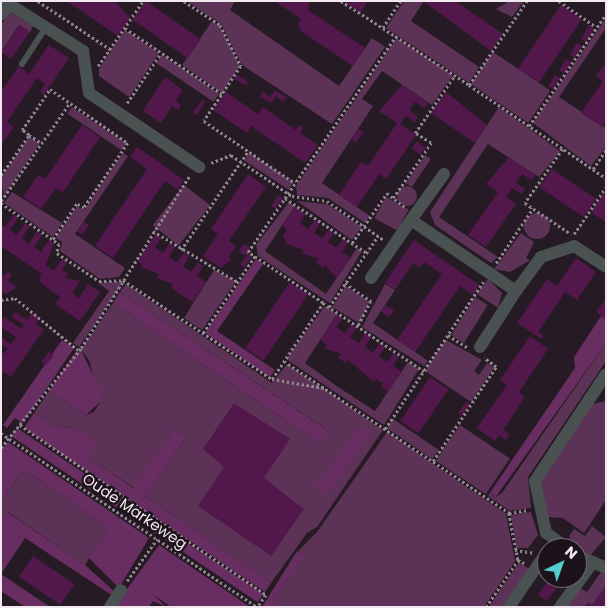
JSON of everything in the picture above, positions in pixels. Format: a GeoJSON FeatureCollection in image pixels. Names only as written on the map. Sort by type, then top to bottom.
{"type":"FeatureCollection","features":[{"type":"Feature","properties":{"kind":"street"},"geometry":{"type":"LineString","coordinates":[[1,16],[8,2],[83,51],[89,94],[198,166]]}},
{"type":"Feature","properties":{"kind":"street"},"geometry":{"type":"LineString","coordinates":[[371,278],[444,174]]}},
{"type":"Feature","properties":{"kind":"street"},"geometry":{"type":"LineString","coordinates":[[414,217],[516,292]]}},
{"type":"Feature","properties":{"kind":"street"},"geometry":{"type":"LineString","coordinates":[[480,347],[541,258],[573,241],[606,267]]}},
{"type":"Feature","properties":{"kind":"street"},"geometry":{"type":"LineString","coordinates":[[549,538],[539,508],[538,474],[601,389],[606,374]]}},
{"type":"Feature","properties":{"kind":"street"},"geometry":{"type":"LineString","coordinates":[[587,562],[591,565],[606,568]]}},
{"type":"Feature","properties":{"kind":"street"},"geometry":{"type":"LineString","coordinates":[[560,607],[591,565]]}},
{"type":"Feature","properties":{"kind":"street"},"geometry":{"type":"LineString","coordinates":[[509,607],[537,566]]}},
{"type":"Feature","properties":{"kind":"street"},"geometry":{"type":"LineString","coordinates":[[110,607],[121,590]]}},
{"type":"Feature","properties":{"kind":"lane"},"geometry":{"type":"LineString","coordinates":[[22,64],[46,27]]}},
{"type":"Feature","properties":{"kind":"path"},"geometry":{"type":"LineString","coordinates":[[38,1],[110,49]]}},
{"type":"Feature","properties":{"kind":"path"},"geometry":{"type":"LineString","coordinates":[[85,68],[98,66],[143,1]]}},
{"type":"Feature","properties":{"kind":"path"},"geometry":{"type":"LineString","coordinates":[[184,1],[220,25],[241,66],[204,121],[296,182]]}},
{"type":"Feature","properties":{"kind":"path"},"geometry":{"type":"LineString","coordinates":[[341,1],[455,75],[606,178]]}},
{"type":"Feature","properties":{"kind":"path"},"geometry":{"type":"LineString","coordinates":[[383,28],[401,1]]}},
{"type":"Feature","properties":{"kind":"path"},"geometry":{"type":"LineString","coordinates":[[496,1],[504,1]]}},
{"type":"Feature","properties":{"kind":"path"},"geometry":{"type":"LineString","coordinates":[[469,85],[527,1]]}},
{"type":"Feature","properties":{"kind":"path"},"geometry":{"type":"LineString","coordinates":[[559,1],[596,27]]}},
{"type":"Feature","properties":{"kind":"path"},"geometry":{"type":"LineString","coordinates":[[529,126],[606,14]]}},
{"type":"Feature","properties":{"kind":"path"},"geometry":{"type":"LineString","coordinates":[[124,28],[222,94]]}},
{"type":"Feature","properties":{"kind":"path"},"geometry":{"type":"LineString","coordinates":[[396,36],[296,182],[290,195],[285,198],[248,252],[424,371]]}},
{"type":"Feature","properties":{"kind":"path"},"geometry":{"type":"LineString","coordinates":[[120,114],[161,53]]}},
{"type":"Feature","properties":{"kind":"path"},"geometry":{"type":"LineString","coordinates":[[393,198],[430,143],[415,133],[455,75]]}},
{"type":"Feature","properties":{"kind":"path"},"geometry":{"type":"LineString","coordinates":[[42,143],[22,130],[50,89],[128,143],[84,208],[77,204],[53,240]]}},
{"type":"Feature","properties":{"kind":"path"},"geometry":{"type":"LineString","coordinates":[[70,103],[1,202],[59,244],[57,252],[99,281],[123,280],[272,380],[324,388]]}},
{"type":"Feature","properties":{"kind":"path"},"geometry":{"type":"LineString","coordinates":[[1,175],[29,135]]}},
{"type":"Feature","properties":{"kind":"path"},"geometry":{"type":"LineString","coordinates":[[563,149],[525,203],[573,241],[606,187]]}},
{"type":"Feature","properties":{"kind":"path"},"geometry":{"type":"LineString","coordinates":[[181,250],[248,150]]}},
{"type":"Feature","properties":{"kind":"path"},"geometry":{"type":"LineString","coordinates":[[593,170],[606,150]]}},
{"type":"Feature","properties":{"kind":"path"},"geometry":{"type":"LineString","coordinates":[[1,448],[78,350],[153,231],[198,166],[231,155],[290,195],[327,201],[394,246]]}},
{"type":"Feature","properties":{"kind":"path"},"geometry":{"type":"LineString","coordinates":[[352,243],[386,193],[414,217]]}},
{"type":"Feature","properties":{"kind":"path"},"geometry":{"type":"LineString","coordinates":[[285,198],[367,253]]}},
{"type":"Feature","properties":{"kind":"path"},"geometry":{"type":"LineString","coordinates":[[385,429],[533,208]]}},
{"type":"Feature","properties":{"kind":"path"},"geometry":{"type":"LineString","coordinates":[[153,231],[181,250],[238,282]]}},
{"type":"Feature","properties":{"kind":"path"},"geometry":{"type":"LineString","coordinates":[[329,307],[378,236]]}},
{"type":"Feature","properties":{"kind":"path"},"geometry":{"type":"LineString","coordinates":[[203,333],[255,256]]}},
{"type":"Feature","properties":{"kind":"path"},"geometry":{"type":"LineString","coordinates":[[346,283],[371,301],[358,327]]}},
{"type":"Feature","properties":{"kind":"path"},"geometry":{"type":"LineString","coordinates":[[1,300],[15,298],[78,350]]}},
{"type":"Feature","properties":{"kind":"path"},"geometry":{"type":"LineString","coordinates":[[272,380],[323,303]]}},
{"type":"Feature","properties":{"kind":"path"},"geometry":{"type":"LineString","coordinates":[[433,461],[496,367],[448,335]]}},
{"type":"Feature","properties":{"kind":"path"},"geometry":{"type":"LineString","coordinates":[[284,360],[509,513],[539,508]]}},
{"type":"Feature","properties":{"kind":"path"},"geometry":{"type":"LineString","coordinates":[[20,425],[266,595],[257,607]]}},
{"type":"Feature","properties":{"kind":"path","name":"Oude Markeweg"},"geometry":{"type":"LineString","coordinates":[[1,433],[257,607]]}},
{"type":"Feature","properties":{"kind":"path"},"geometry":{"type":"LineString","coordinates":[[486,607],[518,560],[509,513]]}},
{"type":"Feature","properties":{"kind":"path"},"geometry":{"type":"LineString","coordinates":[[121,590],[157,539]]}},
{"type":"Feature","properties":{"kind":"path"},"geometry":{"type":"LineString","coordinates":[[518,560],[534,570]]}},
{"type":"Feature","properties":{"kind":"shaded area"},"geometry":{"type":"Polygon","coordinates":[[[187,1],[235,1],[230,10],[339,86],[372,38],[385,47],[332,124],[242,65],[221,24],[187,1]]]}},
{"type":"Feature","properties":{"kind":"shaded area"},"geometry":{"type":"Polygon","coordinates":[[[404,1],[424,1],[411,21],[479,67],[469,83],[386,28],[404,1]]]}},
{"type":"Feature","properties":{"kind":"shaded area"},"geometry":{"type":"Polygon","coordinates":[[[509,1],[524,1],[512,17],[496,9],[509,1]]]}},
{"type":"Feature","properties":{"kind":"shaded area"},"geometry":{"type":"Polygon","coordinates":[[[10,12],[33,26],[30,32],[19,25],[1,52],[1,25],[10,12]]]}},
{"type":"Feature","properties":{"kind":"shaded area"},"geometry":{"type":"Polygon","coordinates":[[[606,18],[606,28],[559,97],[606,128],[606,147],[591,166],[533,123],[606,18]]]}},
{"type":"Feature","properties":{"kind":"shaded area"},"geometry":{"type":"Polygon","coordinates":[[[212,21],[220,26],[240,66],[222,93],[182,65],[212,21]]]}},
{"type":"Feature","properties":{"kind":"shaded area"},"geometry":{"type":"Polygon","coordinates":[[[125,30],[159,53],[129,97],[99,76],[99,69],[125,30]]]}},
{"type":"Feature","properties":{"kind":"shaded area"},"geometry":{"type":"Polygon","coordinates":[[[397,38],[453,75],[432,105],[382,71],[362,99],[373,106],[322,183],[370,216],[365,223],[328,198],[297,195],[296,186],[397,38]]]}},
{"type":"Feature","properties":{"kind":"shaded area"},"geometry":{"type":"Polygon","coordinates":[[[493,52],[550,91],[528,123],[471,84],[493,52]]]}},
{"type":"Feature","properties":{"kind":"shaded area"},"geometry":{"type":"Polygon","coordinates":[[[162,55],[219,94],[214,102],[156,63],[162,55]]]}},
{"type":"Feature","properties":{"kind":"shaded area"},"geometry":{"type":"Polygon","coordinates":[[[72,107],[126,143],[121,150],[68,114],[72,107]]]}},
{"type":"Feature","properties":{"kind":"shaded area"},"geometry":{"type":"Polygon","coordinates":[[[499,107],[560,151],[539,177],[488,144],[439,217],[498,257],[491,263],[435,225],[430,212],[499,107]]]}},
{"type":"Feature","properties":{"kind":"shaded area"},"geometry":{"type":"Polygon","coordinates":[[[29,137],[40,143],[4,196],[1,178],[29,137]]]}},
{"type":"Feature","properties":{"kind":"shaded area"},"geometry":{"type":"Polygon","coordinates":[[[123,153],[128,156],[75,234],[125,268],[119,277],[100,279],[60,251],[62,242],[56,238],[77,206],[84,210],[123,153]]]}},
{"type":"Feature","properties":{"kind":"shaded area"},"geometry":{"type":"Polygon","coordinates":[[[249,153],[293,182],[289,189],[244,161],[249,153]]]}},
{"type":"Feature","properties":{"kind":"shaded area"},"geometry":{"type":"Polygon","coordinates":[[[425,155],[431,159],[412,187],[406,183],[425,155]]]}},
{"type":"Feature","properties":{"kind":"shaded area"},"geometry":{"type":"Polygon","coordinates":[[[184,185],[210,205],[179,246],[153,225],[184,185]]]}},
{"type":"Feature","properties":{"kind":"shaded area"},"geometry":{"type":"Polygon","coordinates":[[[407,186],[414,189],[417,196],[414,203],[407,206],[400,203],[397,196],[400,189],[407,186]]]}},
{"type":"Feature","properties":{"kind":"shaded area"},"geometry":{"type":"Polygon","coordinates":[[[12,192],[62,223],[53,237],[4,203],[12,192]]]}},
{"type":"Feature","properties":{"kind":"shaded area"},"geometry":{"type":"Polygon","coordinates":[[[386,197],[409,210],[397,231],[374,218],[386,197]]]}},
{"type":"Feature","properties":{"kind":"shaded area"},"geometry":{"type":"Polygon","coordinates":[[[297,201],[327,204],[362,227],[352,240],[297,201]]]}},
{"type":"Feature","properties":{"kind":"shaded area"},"geometry":{"type":"Polygon","coordinates":[[[289,202],[295,206],[265,251],[326,294],[357,248],[362,251],[330,303],[258,256],[256,245],[289,202]]]}},
{"type":"Feature","properties":{"kind":"shaded area"},"geometry":{"type":"Polygon","coordinates":[[[537,213],[546,217],[550,226],[546,235],[537,239],[528,235],[524,226],[528,217],[537,213]]]}},
{"type":"Feature","properties":{"kind":"shaded area"},"geometry":{"type":"Polygon","coordinates":[[[521,233],[534,242],[526,258],[530,260],[510,272],[494,269],[521,233]]]}},
{"type":"Feature","properties":{"kind":"shaded area"},"geometry":{"type":"Polygon","coordinates":[[[256,259],[263,264],[217,331],[275,370],[270,377],[205,333],[256,259]]]}},
{"type":"Feature","properties":{"kind":"shaded area"},"geometry":{"type":"Polygon","coordinates":[[[214,270],[236,281],[202,330],[184,318],[214,270]]]}},
{"type":"Feature","properties":{"kind":"shaded area"},"geometry":{"type":"Polygon","coordinates":[[[488,279],[502,293],[498,308],[477,294],[488,279]]]}},
{"type":"Feature","properties":{"kind":"shaded area"},"geometry":{"type":"Polygon","coordinates":[[[119,282],[122,284],[79,347],[73,343],[109,291],[98,283],[119,282]]]}},
{"type":"Feature","properties":{"kind":"shaded area"},"geometry":{"type":"Polygon","coordinates":[[[126,284],[272,383],[287,364],[383,430],[317,527],[307,533],[271,583],[145,496],[186,437],[174,429],[134,488],[88,457],[76,428],[55,427],[34,413],[49,391],[86,415],[94,412],[100,402],[89,360],[81,350],[113,303],[319,443],[326,429],[120,292],[126,284]]]}},
{"type":"Feature","properties":{"kind":"shaded area"},"geometry":{"type":"Polygon","coordinates":[[[385,284],[395,290],[373,323],[428,361],[424,366],[362,327],[385,284]]]}},
{"type":"Feature","properties":{"kind":"shaded area"},"geometry":{"type":"Polygon","coordinates":[[[346,286],[370,302],[359,323],[332,307],[346,286]]]}},
{"type":"Feature","properties":{"kind":"shaded area"},"geometry":{"type":"Polygon","coordinates":[[[120,292],[327,430],[319,443],[113,303],[120,292]]]}},
{"type":"Feature","properties":{"kind":"shaded area"},"geometry":{"type":"Polygon","coordinates":[[[475,297],[488,305],[464,343],[451,335],[475,297]]]}},
{"type":"Feature","properties":{"kind":"shaded area"},"geometry":{"type":"Polygon","coordinates":[[[325,306],[337,314],[305,363],[338,387],[375,411],[408,362],[419,369],[384,425],[286,359],[325,306]]]}},
{"type":"Feature","properties":{"kind":"shaded area"},"geometry":{"type":"Polygon","coordinates":[[[601,316],[606,319],[606,343],[495,498],[491,491],[575,368],[574,357],[601,316]]]}},
{"type":"Feature","properties":{"kind":"shaded area"},"geometry":{"type":"Polygon","coordinates":[[[62,340],[74,348],[23,423],[15,418],[7,428],[3,425],[62,340]]]}},
{"type":"Feature","properties":{"kind":"shaded area"},"geometry":{"type":"Polygon","coordinates":[[[446,340],[482,360],[474,371],[479,375],[487,363],[494,368],[471,402],[425,371],[446,340]]]}},
{"type":"Feature","properties":{"kind":"shaded area"},"geometry":{"type":"Polygon","coordinates":[[[606,343],[606,361],[528,477],[531,508],[510,511],[488,496],[491,491],[494,498],[502,493],[606,343]]]}},
{"type":"Feature","properties":{"kind":"shaded area"},"geometry":{"type":"Polygon","coordinates":[[[81,350],[101,392],[100,402],[86,415],[49,391],[75,353],[81,350]]]}},
{"type":"Feature","properties":{"kind":"shaded area"},"geometry":{"type":"Polygon","coordinates":[[[606,401],[606,500],[584,533],[563,518],[548,517],[541,479],[592,404],[606,401]]]}},
{"type":"Feature","properties":{"kind":"shaded area"},"geometry":{"type":"Polygon","coordinates":[[[34,413],[55,427],[76,428],[97,442],[88,457],[133,488],[174,429],[186,437],[145,496],[271,583],[265,592],[24,428],[34,413]]]}},
{"type":"Feature","properties":{"kind":"shaded area"},"geometry":{"type":"Polygon","coordinates":[[[393,419],[439,450],[432,459],[387,428],[393,419]]]}},
{"type":"Feature","properties":{"kind":"shaded area"},"geometry":{"type":"Polygon","coordinates":[[[360,425],[371,433],[327,495],[315,486],[360,425]]]}},
{"type":"Feature","properties":{"kind":"shaded area"},"geometry":{"type":"Polygon","coordinates":[[[460,425],[510,459],[486,494],[436,461],[460,425]]]}},
{"type":"Feature","properties":{"kind":"shaded area"},"geometry":{"type":"Polygon","coordinates":[[[17,428],[263,594],[258,602],[11,436],[17,428]]]}},
{"type":"Feature","properties":{"kind":"shaded area"},"geometry":{"type":"Polygon","coordinates":[[[387,432],[506,514],[515,561],[484,607],[283,607],[273,600],[303,556],[298,551],[317,532],[387,432]]]}},
{"type":"Feature","properties":{"kind":"shaded area"},"geometry":{"type":"Polygon","coordinates":[[[8,442],[149,538],[119,588],[89,558],[108,528],[24,469],[1,501],[1,451],[8,442]]]}},
{"type":"Feature","properties":{"kind":"shaded area"},"geometry":{"type":"Polygon","coordinates":[[[24,469],[108,528],[85,565],[8,512],[1,517],[1,501],[24,469]]]}},
{"type":"Feature","properties":{"kind":"shaded area"},"geometry":{"type":"Polygon","coordinates":[[[7,512],[85,565],[116,593],[113,596],[25,538],[1,574],[1,517],[7,512]]]}},
{"type":"Feature","properties":{"kind":"shaded area"},"geometry":{"type":"Polygon","coordinates":[[[531,512],[538,535],[528,548],[516,548],[511,515],[531,512]]]}},
{"type":"Feature","properties":{"kind":"shaded area"},"geometry":{"type":"Polygon","coordinates":[[[592,526],[606,537],[589,557],[587,556],[587,538],[570,538],[569,536],[574,529],[585,536],[592,526]]]}},
{"type":"Feature","properties":{"kind":"shaded area"},"geometry":{"type":"Polygon","coordinates":[[[159,545],[250,607],[171,607],[154,595],[166,607],[153,601],[149,607],[114,607],[159,545]]]}},
{"type":"Feature","properties":{"kind":"shaded area"},"geometry":{"type":"Polygon","coordinates":[[[297,551],[304,556],[273,600],[283,607],[262,607],[297,551]]]}},
{"type":"Feature","properties":{"kind":"shaded area"},"geometry":{"type":"Polygon","coordinates":[[[519,562],[529,569],[503,607],[489,607],[519,562]]]}},
{"type":"Feature","properties":{"kind":"shaded area"},"geometry":{"type":"Polygon","coordinates":[[[601,572],[606,575],[606,587],[592,605],[565,607],[580,588],[587,592],[601,572]]]}},
{"type":"Feature","properties":{"kind":"shaded area"},"geometry":{"type":"Polygon","coordinates":[[[1,574],[50,607],[25,607],[1,591],[1,574]]]}},
{"type":"Feature","properties":{"kind":"building"},"geometry":{"type":"Polygon","coordinates":[[[67,1],[115,1],[130,18],[118,36],[67,1]]]}},
{"type":"Feature","properties":{"kind":"building"},"geometry":{"type":"Polygon","coordinates":[[[146,1],[201,39],[188,58],[133,20],[146,1]]]}},
{"type":"Feature","properties":{"kind":"building"},"geometry":{"type":"Polygon","coordinates":[[[275,1],[310,1],[308,10],[365,48],[353,66],[302,32],[298,25],[301,19],[275,1]]]}},
{"type":"Feature","properties":{"kind":"building"},"geometry":{"type":"Polygon","coordinates":[[[344,1],[368,1],[360,13],[344,1]]]}},
{"type":"Feature","properties":{"kind":"building"},"geometry":{"type":"Polygon","coordinates":[[[423,1],[455,1],[503,34],[491,51],[423,1]]]}},
{"type":"Feature","properties":{"kind":"building"},"geometry":{"type":"Polygon","coordinates":[[[561,5],[582,19],[539,83],[518,69],[561,5]]]}},
{"type":"Feature","properties":{"kind":"building"},"geometry":{"type":"Polygon","coordinates":[[[20,25],[30,32],[11,59],[1,52],[20,25]]]}},
{"type":"Feature","properties":{"kind":"building"},"geometry":{"type":"Polygon","coordinates":[[[589,25],[594,28],[586,42],[581,39],[589,25]]]}},
{"type":"Feature","properties":{"kind":"building"},"geometry":{"type":"Polygon","coordinates":[[[577,43],[582,46],[575,58],[570,55],[577,43]]]}},
{"type":"Feature","properties":{"kind":"building"},"geometry":{"type":"Polygon","coordinates":[[[49,45],[69,58],[44,95],[40,92],[45,84],[37,78],[7,122],[14,127],[1,145],[1,92],[19,66],[29,74],[49,45]]]}},
{"type":"Feature","properties":{"kind":"building"},"geometry":{"type":"Polygon","coordinates":[[[566,59],[571,62],[564,73],[559,70],[566,59]]]}},
{"type":"Feature","properties":{"kind":"building"},"geometry":{"type":"Polygon","coordinates":[[[606,63],[606,121],[602,127],[581,113],[603,81],[596,76],[606,63]]]}},
{"type":"Feature","properties":{"kind":"building"},"geometry":{"type":"Polygon","coordinates":[[[238,75],[248,82],[246,86],[235,79],[238,75]]]}},
{"type":"Feature","properties":{"kind":"building"},"geometry":{"type":"Polygon","coordinates":[[[555,75],[560,78],[553,89],[548,86],[555,75]]]}},
{"type":"Feature","properties":{"kind":"building"},"geometry":{"type":"Polygon","coordinates":[[[165,77],[183,90],[176,101],[181,105],[178,110],[172,106],[161,123],[143,111],[165,77]]]}},
{"type":"Feature","properties":{"kind":"building"},"geometry":{"type":"Polygon","coordinates":[[[402,85],[428,103],[424,108],[415,102],[409,110],[418,117],[415,122],[406,116],[400,124],[416,135],[386,179],[379,174],[357,207],[339,195],[361,162],[368,166],[397,123],[379,111],[402,85]]]}},
{"type":"Feature","properties":{"kind":"building"},"geometry":{"type":"Polygon","coordinates":[[[275,90],[286,97],[283,102],[276,96],[271,103],[260,96],[263,92],[270,97],[275,90]]]}},
{"type":"Feature","properties":{"kind":"building"},"geometry":{"type":"Polygon","coordinates":[[[226,92],[258,114],[263,107],[296,130],[299,125],[303,128],[300,133],[318,145],[305,163],[251,126],[247,133],[213,110],[226,92]]]}},
{"type":"Feature","properties":{"kind":"building"},"geometry":{"type":"Polygon","coordinates":[[[446,92],[487,125],[475,143],[431,113],[446,92]]]}},
{"type":"Feature","properties":{"kind":"building"},"geometry":{"type":"Polygon","coordinates":[[[202,100],[205,102],[197,115],[193,112],[202,100]]]}},
{"type":"Feature","properties":{"kind":"building"},"geometry":{"type":"Polygon","coordinates":[[[82,125],[100,137],[63,192],[56,188],[41,209],[23,197],[38,175],[45,179],[82,125]]]}},
{"type":"Feature","properties":{"kind":"building"},"geometry":{"type":"Polygon","coordinates":[[[358,129],[363,132],[356,143],[351,139],[358,129]]]}},
{"type":"Feature","properties":{"kind":"building"},"geometry":{"type":"Polygon","coordinates":[[[417,141],[426,148],[420,155],[411,148],[417,141]]]}},
{"type":"Feature","properties":{"kind":"building"},"geometry":{"type":"Polygon","coordinates":[[[137,147],[184,180],[178,190],[165,181],[113,258],[95,246],[147,169],[130,157],[137,147]]]}},
{"type":"Feature","properties":{"kind":"building"},"geometry":{"type":"Polygon","coordinates":[[[509,157],[535,175],[531,180],[522,174],[516,183],[525,189],[522,194],[512,188],[506,197],[516,204],[486,247],[468,235],[498,192],[486,184],[509,157]]]}},
{"type":"Feature","properties":{"kind":"building"},"geometry":{"type":"Polygon","coordinates":[[[552,169],[596,199],[584,217],[540,187],[552,169]]]}},
{"type":"Feature","properties":{"kind":"building"},"geometry":{"type":"Polygon","coordinates":[[[248,174],[266,187],[229,241],[236,246],[228,257],[232,259],[221,268],[203,256],[218,234],[211,229],[248,174]]]}},
{"type":"Feature","properties":{"kind":"building"},"geometry":{"type":"Polygon","coordinates":[[[603,194],[606,196],[606,222],[591,212],[603,194]]]}},
{"type":"Feature","properties":{"kind":"building"},"geometry":{"type":"Polygon","coordinates":[[[278,195],[283,198],[275,209],[271,206],[278,195]]]}},
{"type":"Feature","properties":{"kind":"building"},"geometry":{"type":"Polygon","coordinates":[[[295,206],[306,214],[300,223],[308,229],[315,220],[320,223],[314,233],[322,238],[329,229],[334,233],[328,242],[336,248],[343,239],[348,242],[342,252],[351,258],[337,278],[325,265],[323,268],[316,263],[318,259],[302,253],[304,250],[287,244],[283,236],[287,229],[282,225],[295,206]]]}},
{"type":"Feature","properties":{"kind":"building"},"geometry":{"type":"Polygon","coordinates":[[[14,215],[18,218],[10,230],[17,235],[25,223],[30,226],[22,238],[29,244],[37,231],[42,235],[34,247],[41,252],[49,240],[54,243],[46,265],[54,271],[62,259],[67,262],[62,270],[68,274],[65,278],[80,281],[72,293],[79,298],[88,284],[100,292],[80,321],[55,304],[60,297],[42,284],[39,279],[42,274],[1,246],[1,224],[5,227],[14,215]]]}},
{"type":"Feature","properties":{"kind":"building"},"geometry":{"type":"Polygon","coordinates":[[[84,222],[89,225],[82,235],[77,231],[84,222]]]}},
{"type":"Feature","properties":{"kind":"building"},"geometry":{"type":"Polygon","coordinates":[[[156,234],[161,238],[155,247],[163,253],[170,243],[175,247],[169,257],[177,262],[184,253],[189,256],[183,266],[191,272],[198,263],[203,266],[197,276],[206,282],[193,302],[171,287],[173,284],[157,278],[159,274],[143,268],[138,260],[156,234]]]}},
{"type":"Feature","properties":{"kind":"building"},"geometry":{"type":"Polygon","coordinates":[[[414,240],[479,285],[473,295],[460,286],[415,352],[397,340],[442,274],[424,262],[420,268],[413,263],[395,290],[385,283],[414,240]]]}},
{"type":"Feature","properties":{"kind":"building"},"geometry":{"type":"Polygon","coordinates":[[[245,245],[250,250],[245,255],[240,250],[245,245]]]}},
{"type":"Feature","properties":{"kind":"building"},"geometry":{"type":"Polygon","coordinates":[[[248,254],[252,257],[244,267],[240,264],[248,254]]]}},
{"type":"Feature","properties":{"kind":"building"},"geometry":{"type":"Polygon","coordinates":[[[576,258],[596,272],[577,300],[565,292],[538,332],[544,336],[541,339],[517,323],[547,279],[557,286],[576,258]]]}},
{"type":"Feature","properties":{"kind":"building"},"geometry":{"type":"Polygon","coordinates":[[[8,272],[12,274],[8,281],[17,287],[6,294],[1,291],[1,277],[8,272]]]}},
{"type":"Feature","properties":{"kind":"building"},"geometry":{"type":"Polygon","coordinates":[[[290,282],[308,294],[264,361],[245,348],[290,282]]]}},
{"type":"Feature","properties":{"kind":"building"},"geometry":{"type":"Polygon","coordinates":[[[606,298],[606,319],[596,312],[606,298]]]}},
{"type":"Feature","properties":{"kind":"building"},"geometry":{"type":"Polygon","coordinates":[[[385,305],[394,311],[389,317],[381,311],[385,305]]]}},
{"type":"Feature","properties":{"kind":"building"},"geometry":{"type":"Polygon","coordinates":[[[15,312],[27,320],[33,312],[41,318],[36,324],[44,329],[11,377],[4,372],[1,376],[1,355],[8,349],[1,344],[1,337],[11,344],[16,337],[1,327],[1,322],[4,317],[21,329],[24,325],[12,317],[15,312]]]}},
{"type":"Feature","properties":{"kind":"building"},"geometry":{"type":"Polygon","coordinates":[[[337,314],[343,318],[336,327],[345,333],[351,324],[357,327],[350,337],[359,343],[365,333],[371,337],[365,347],[373,353],[380,343],[385,347],[379,356],[387,362],[394,353],[399,356],[393,366],[402,372],[388,392],[381,386],[383,383],[376,379],[374,382],[348,360],[346,363],[338,358],[341,354],[324,348],[327,345],[320,340],[337,314]]]}},
{"type":"Feature","properties":{"kind":"building"},"geometry":{"type":"Polygon","coordinates":[[[530,336],[548,349],[519,392],[525,397],[503,430],[510,434],[506,440],[499,435],[495,441],[477,428],[507,385],[500,380],[530,336]]]}},
{"type":"Feature","properties":{"kind":"building"},"geometry":{"type":"Polygon","coordinates":[[[49,352],[54,356],[46,365],[41,361],[49,352]]]}},
{"type":"Feature","properties":{"kind":"building"},"geometry":{"type":"Polygon","coordinates":[[[430,377],[448,389],[419,433],[400,421],[430,377]]]}},
{"type":"Feature","properties":{"kind":"building"},"geometry":{"type":"Polygon","coordinates":[[[466,402],[470,404],[462,416],[458,413],[466,402]]]}},
{"type":"Feature","properties":{"kind":"building"},"geometry":{"type":"Polygon","coordinates":[[[234,403],[290,439],[264,478],[304,509],[271,556],[198,506],[224,467],[203,449],[234,403]]]}},
{"type":"Feature","properties":{"kind":"building"},"geometry":{"type":"Polygon","coordinates":[[[33,556],[74,584],[60,605],[19,577],[33,556]]]}},
{"type":"Feature","properties":{"kind":"building"},"geometry":{"type":"Polygon","coordinates":[[[606,585],[606,607],[584,607],[588,602],[592,605],[606,585]]]}},
{"type":"Feature","properties":{"kind":"building"},"geometry":{"type":"Polygon","coordinates":[[[543,588],[556,588],[547,601],[538,595],[543,588]]]}}]}
